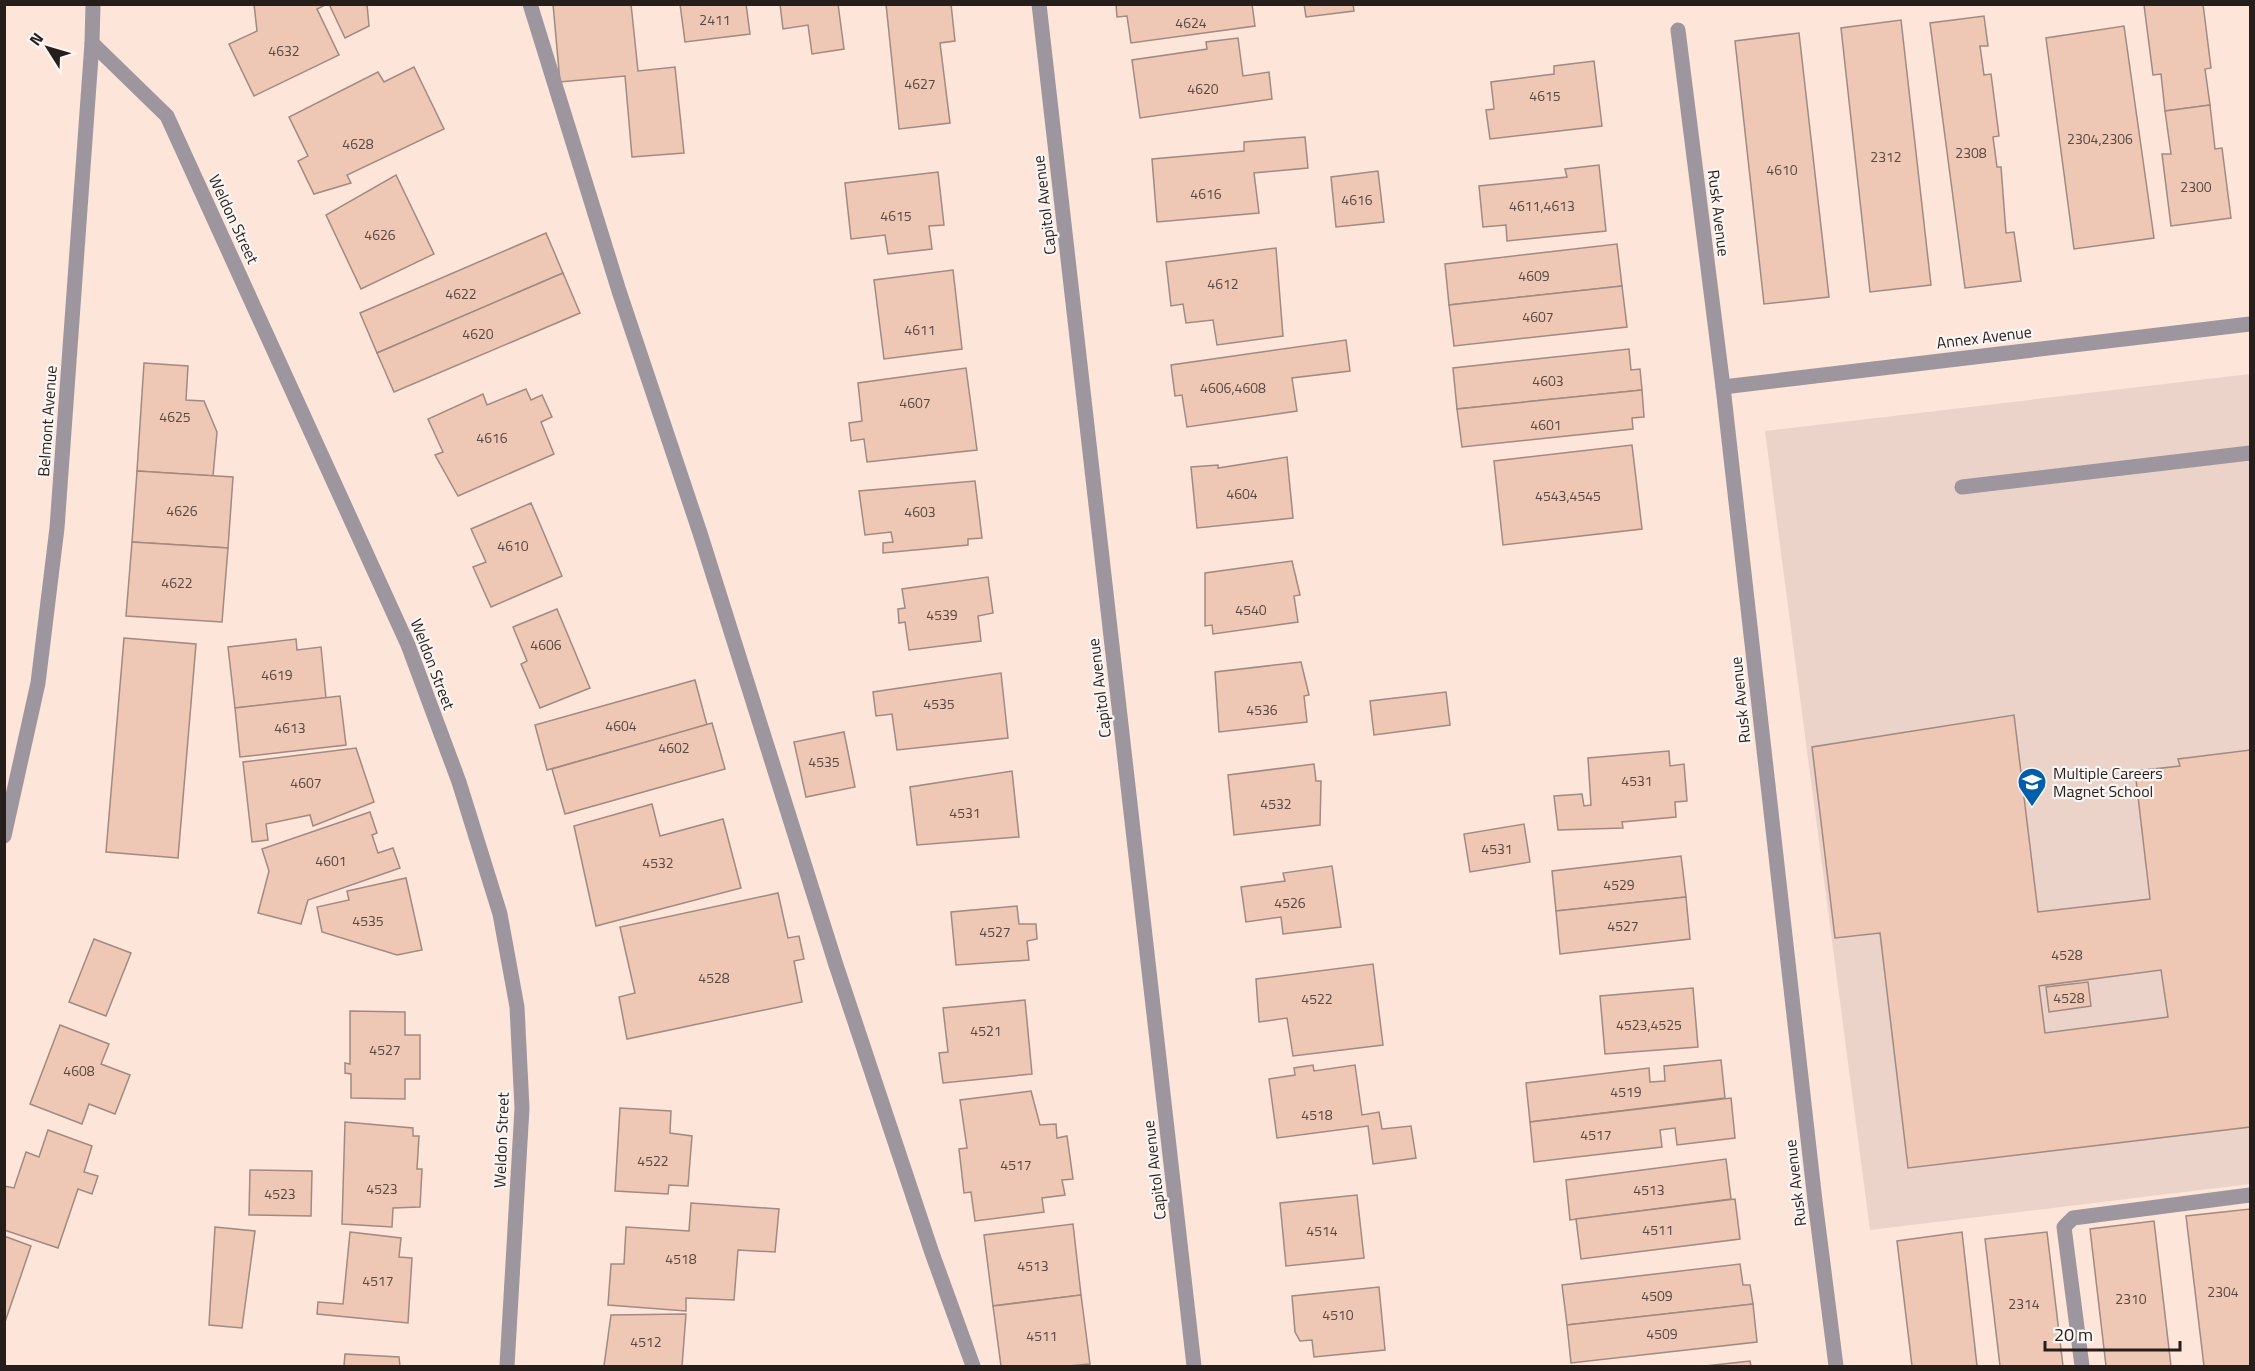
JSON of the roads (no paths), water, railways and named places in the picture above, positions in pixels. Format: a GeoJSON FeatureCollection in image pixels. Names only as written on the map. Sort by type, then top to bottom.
{"type":"FeatureCollection","features":[{"type":"Feature","properties":{"kind":"street","name":"Belmont Avenue"},"geometry":{"type":"LineString","coordinates":[[4,836],[38,683],[57,528],[93,4]]}},
{"type":"Feature","properties":{"kind":"street"},"geometry":{"type":"LineString","coordinates":[[530,4],[619,291],[700,533],[836,965],[932,1253],[973,1366]]}},
{"type":"Feature","properties":{"kind":"street","name":"Capitol Avenue"},"geometry":{"type":"LineString","coordinates":[[1039,4],[1194,1366]]}},
{"type":"Feature","properties":{"kind":"street","name":"Rusk Avenue"},"geometry":{"type":"LineString","coordinates":[[1678,30],[1723,387],[1815,1200],[1836,1366]]}},
{"type":"Feature","properties":{"kind":"street","name":"Weldon Street"},"geometry":{"type":"LineString","coordinates":[[92,43],[167,116],[408,645],[462,793],[500,914],[517,1006],[522,1108],[507,1366]]}},
{"type":"Feature","properties":{"kind":"street","name":"Annex Avenue"},"geometry":{"type":"LineString","coordinates":[[1723,387],[2250,324]]}},
{"type":"Feature","properties":{"kind":"street"},"geometry":{"type":"LineString","coordinates":[[1962,487],[2250,453]]}},
{"type":"Feature","properties":{"kind":"street"},"geometry":{"type":"LineString","coordinates":[[2082,1366],[2064,1227],[2073,1218],[2250,1195]]}},
{"type":"Feature","properties":{"kind":"place","name":"Multiple Careers Magnet School"},"geometry":{"type":"Point","coordinates":[2032,808]}}]}
